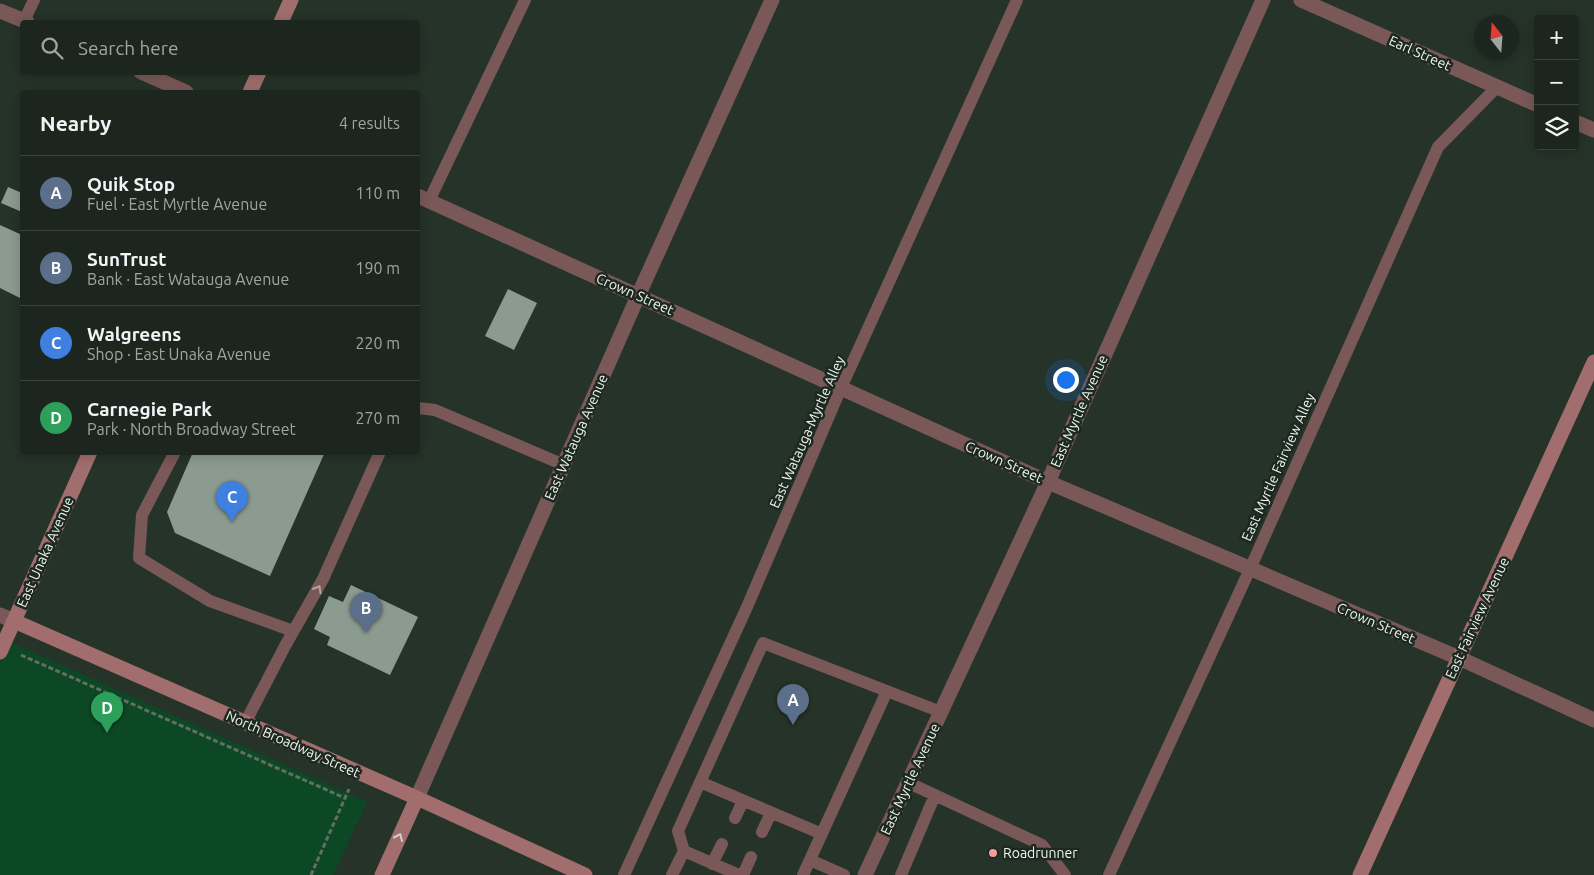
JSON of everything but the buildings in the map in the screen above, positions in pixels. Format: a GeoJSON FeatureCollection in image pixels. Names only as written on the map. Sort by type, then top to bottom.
{"type":"FeatureCollection","features":[{"type":"Feature","properties":{"kind":"main road"},"geometry":{"type":"LineString","coordinates":[[282,20],[291,0]]}},
{"type":"Feature","properties":{"kind":"main road"},"geometry":{"type":"LineString","coordinates":[[251,90],[258,75]]}},
{"type":"Feature","properties":{"kind":"main road","name":"East Fairview Avenue"},"geometry":{"type":"LineString","coordinates":[[1360,875],[1594,362]]}},
{"type":"Feature","properties":{"kind":"main road","name":"East Unaka Avenue"},"geometry":{"type":"LineString","coordinates":[[1,650],[89,455]]}},
{"type":"Feature","properties":{"kind":"main road","name":"North Broadway Street"},"geometry":{"type":"LineString","coordinates":[[14,622],[417,798],[585,875]]}},
{"type":"Feature","properties":{"kind":"main road","name":"East Watauga Avenue"},"geometry":{"type":"LineString","coordinates":[[382,875],[417,798]]}},
{"type":"Feature","properties":{"kind":"street","name":"East Watauga Avenue"},"geometry":{"type":"LineString","coordinates":[[417,798],[638,296],[772,0]]}},
{"type":"Feature","properties":{"kind":"street","name":"East Myrtle Avenue"},"geometry":{"type":"LineString","coordinates":[[865,875],[1048,482],[1263,0]]}},
{"type":"Feature","properties":{"kind":"street","name":"Earl Street"},"geometry":{"type":"LineString","coordinates":[[1302,0],[1534,103]]}},
{"type":"Feature","properties":{"kind":"street"},"geometry":{"type":"LineString","coordinates":[[0,11],[21,20]]}},
{"type":"Feature","properties":{"kind":"street"},"geometry":{"type":"LineString","coordinates":[[148,75],[182,90]]}},
{"type":"Feature","properties":{"kind":"street"},"geometry":{"type":"LineString","coordinates":[[1579,124],[1594,130]]}},
{"type":"Feature","properties":{"kind":"street","name":"Crown Street"},"geometry":{"type":"LineString","coordinates":[[423,198],[1048,482],[1459,658],[1594,720]]}},
{"type":"Feature","properties":{"kind":"street","name":"North Broadway Street"},"geometry":{"type":"LineString","coordinates":[[0,615],[14,622]]}},
{"type":"Feature","properties":{"kind":"lane"},"geometry":{"type":"LineString","coordinates":[[27,20],[34,0]]}},
{"type":"Feature","properties":{"kind":"lane"},"geometry":{"type":"LineString","coordinates":[[423,198],[525,0]]}},
{"type":"Feature","properties":{"kind":"lane","name":"East Watauga-Myrtle Alley"},"geometry":{"type":"LineString","coordinates":[[624,875],[1017,0]]}},
{"type":"Feature","properties":{"kind":"lane","name":"East Myrtle Fairview Alley"},"geometry":{"type":"LineString","coordinates":[[1110,875],[1250,568],[1438,147],[1497,87]]}},
{"type":"Feature","properties":{"kind":"lane"},"geometry":{"type":"LineString","coordinates":[[420,408],[434,410],[564,465]]}},
{"type":"Feature","properties":{"kind":"lane"},"geometry":{"type":"LineString","coordinates":[[173,455],[142,515],[138,558],[210,601],[293,631]]}},
{"type":"Feature","properties":{"kind":"lane"},"geometry":{"type":"LineString","coordinates":[[245,723],[293,631],[323,579],[379,455]]}},
{"type":"Feature","properties":{"kind":"lane"},"geometry":{"type":"LineString","coordinates":[[672,875],[684,851],[678,831],[763,643],[941,712]]}},
{"type":"Feature","properties":{"kind":"lane"},"geometry":{"type":"LineString","coordinates":[[803,875],[887,691]]}},
{"type":"Feature","properties":{"kind":"lane"},"geometry":{"type":"LineString","coordinates":[[700,782],[822,834]]}},
{"type":"Feature","properties":{"kind":"lane"},"geometry":{"type":"LineString","coordinates":[[909,783],[1042,845],[1065,875]]}},
{"type":"Feature","properties":{"kind":"lane"},"geometry":{"type":"LineString","coordinates":[[901,875],[936,795]]}},
{"type":"Feature","properties":{"kind":"lane"},"geometry":{"type":"LineString","coordinates":[[735,818],[744,800]]}},
{"type":"Feature","properties":{"kind":"lane"},"geometry":{"type":"LineString","coordinates":[[762,832],[771,812]]}},
{"type":"Feature","properties":{"kind":"lane"},"geometry":{"type":"LineString","coordinates":[[712,864],[722,844]]}},
{"type":"Feature","properties":{"kind":"lane"},"geometry":{"type":"LineString","coordinates":[[684,851],[741,875],[751,857]]}},
{"type":"Feature","properties":{"kind":"lane"},"geometry":{"type":"LineString","coordinates":[[810,860],[844,875]]}},
{"type":"Feature","properties":{"kind":"path"},"geometry":{"type":"LineString","coordinates":[[1,650],[345,798]]}},
{"type":"Feature","properties":{"kind":"path"},"geometry":{"type":"LineString","coordinates":[[311,875],[356,772]]}},
{"type":"Feature","properties":{"kind":"green space"},"geometry":{"type":"Polygon","coordinates":[[[10,642],[367,802],[333,875],[0,875],[0,664],[10,642]]]}},
{"type":"Feature","properties":{"kind":"place","name":"Walgreens"},"geometry":{"type":"Point","coordinates":[232,522]}},
{"type":"Feature","properties":{"kind":"place","name":"SunTrust"},"geometry":{"type":"Point","coordinates":[366,633]}},
{"type":"Feature","properties":{"kind":"place","name":"Quik Stop"},"geometry":{"type":"Point","coordinates":[793,725]}},
{"type":"Feature","properties":{"kind":"place","name":"Carnegie Park"},"geometry":{"type":"Point","coordinates":[107,733]}},
{"type":"Feature","properties":{"kind":"place","name":"Roadrunner"},"geometry":{"type":"Point","coordinates":[993,853]}}]}
